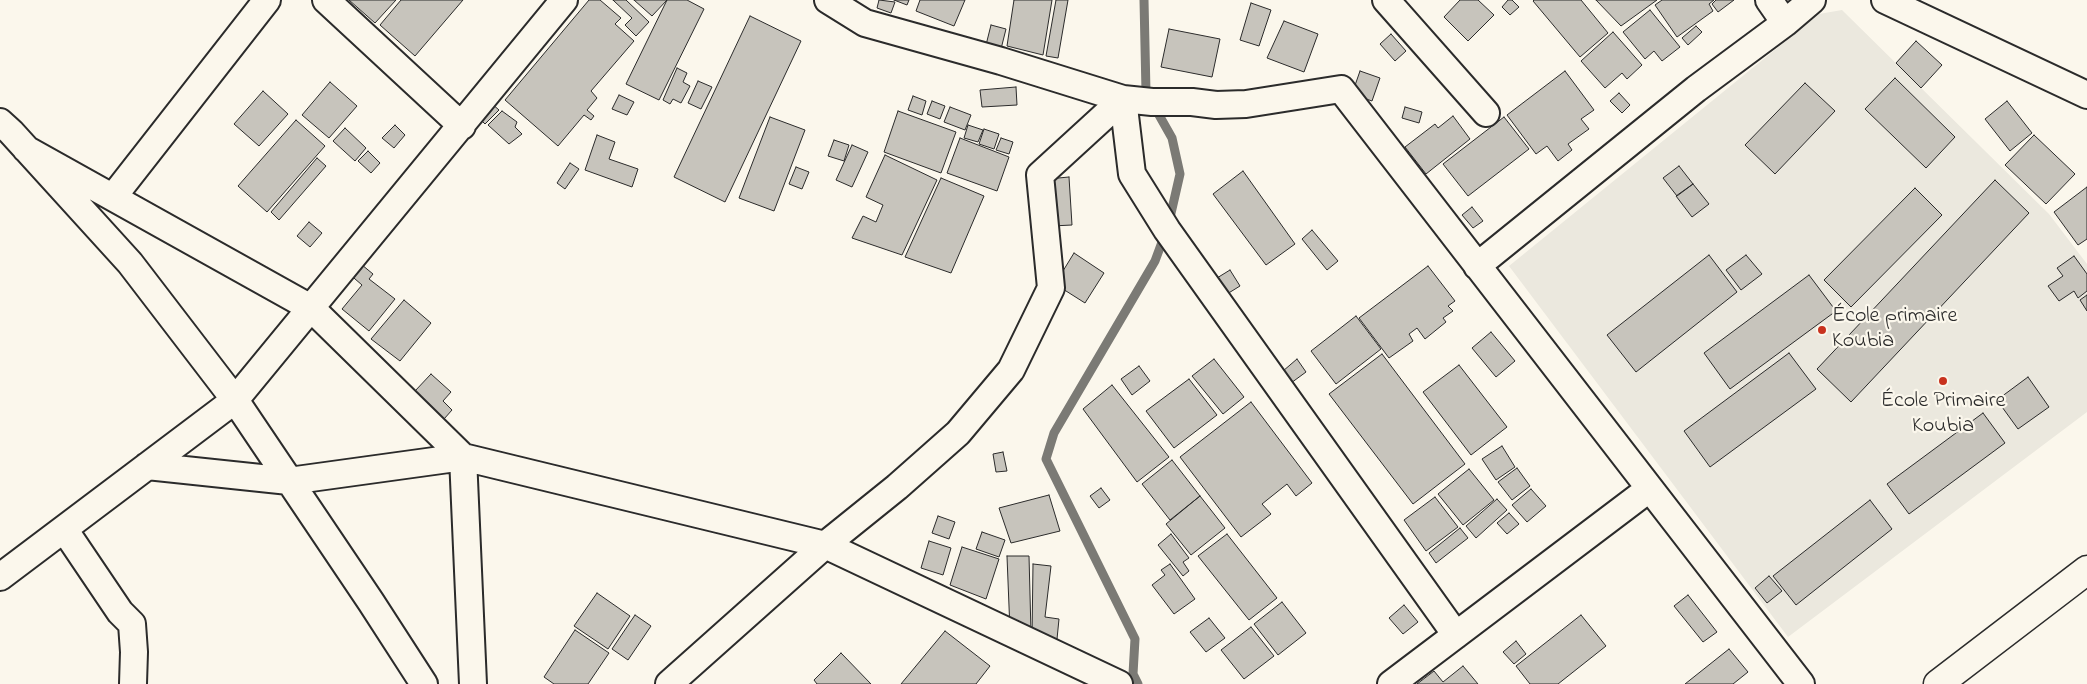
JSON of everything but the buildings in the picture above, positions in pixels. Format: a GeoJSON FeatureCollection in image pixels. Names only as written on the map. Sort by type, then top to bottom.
{"type":"FeatureCollection","features":[{"type":"Feature","properties":{"kind":"main road"},"geometry":{"type":"LineString","coordinates":[[1938,684],[2087,570]]}},
{"type":"Feature","properties":{"kind":"street"},"geometry":{"type":"LineString","coordinates":[[113,197],[267,0]]}},
{"type":"Feature","properties":{"kind":"street"},"geometry":{"type":"LineString","coordinates":[[326,0],[462,126]]}},
{"type":"Feature","properties":{"kind":"street"},"geometry":{"type":"LineString","coordinates":[[0,577],[235,400],[564,0]]}},
{"type":"Feature","properties":{"kind":"street"},"geometry":{"type":"LineString","coordinates":[[828,0],[865,24],[1001,61],[1124,98],[1152,102],[1192,102],[1216,105],[1246,104],[1341,89],[1801,684]]}},
{"type":"Feature","properties":{"kind":"street"},"geometry":{"type":"LineString","coordinates":[[1386,0],[1486,113]]}},
{"type":"Feature","properties":{"kind":"street"},"geometry":{"type":"LineString","coordinates":[[1770,0],[1785,24]]}},
{"type":"Feature","properties":{"kind":"street"},"geometry":{"type":"LineString","coordinates":[[1477,266],[1696,89],[1785,24],[1812,0]]}},
{"type":"Feature","properties":{"kind":"street"},"geometry":{"type":"LineString","coordinates":[[1885,0],[2087,95]]}},
{"type":"Feature","properties":{"kind":"street"},"geometry":{"type":"LineString","coordinates":[[669,684],[825,546],[897,487],[958,433],[1011,370],[1051,288],[1040,175],[1124,98]]}},
{"type":"Feature","properties":{"kind":"street"},"geometry":{"type":"LineString","coordinates":[[1124,98],[1132,174],[1167,230],[1456,635]]}},
{"type":"Feature","properties":{"kind":"street"},"geometry":{"type":"LineString","coordinates":[[0,122],[130,263],[235,400],[424,684]]}},
{"type":"Feature","properties":{"kind":"street"},"geometry":{"type":"LineString","coordinates":[[26,148],[311,308],[463,457],[473,684]]}},
{"type":"Feature","properties":{"kind":"street"},"geometry":{"type":"LineString","coordinates":[[148,466],[289,481],[463,457],[825,546],[1120,684]]}},
{"type":"Feature","properties":{"kind":"street"},"geometry":{"type":"LineString","coordinates":[[1391,684],[1649,489]]}},
{"type":"Feature","properties":{"kind":"street"},"geometry":{"type":"LineString","coordinates":[[64,529],[120,612],[132,624],[134,652],[133,684]]}},
{"type":"Feature","properties":{"kind":"shaded area","name":"École primaire Koubia"},"geometry":{"type":"Polygon","coordinates":[[[1842,10],[2049,214],[2087,264],[2087,412],[1788,637],[1509,266],[1819,14],[1842,10]]]}},
{"type":"Feature","properties":{"kind":"waterway"},"geometry":{"type":"LineString","coordinates":[[1144,0],[1146,92],[1172,138],[1180,174],[1169,222]]}},
{"type":"Feature","properties":{"kind":"waterway"},"geometry":{"type":"LineString","coordinates":[[1138,684],[1133,674],[1135,639],[1046,459],[1054,433],[1155,261],[1165,234]]}},
{"type":"Feature","properties":{"kind":"place","name":"École primaire Koubia"},"geometry":{"type":"Point","coordinates":[1822,330]}},
{"type":"Feature","properties":{"kind":"place","name":"École Primaire Koubia"},"geometry":{"type":"Point","coordinates":[1943,381]}}]}
